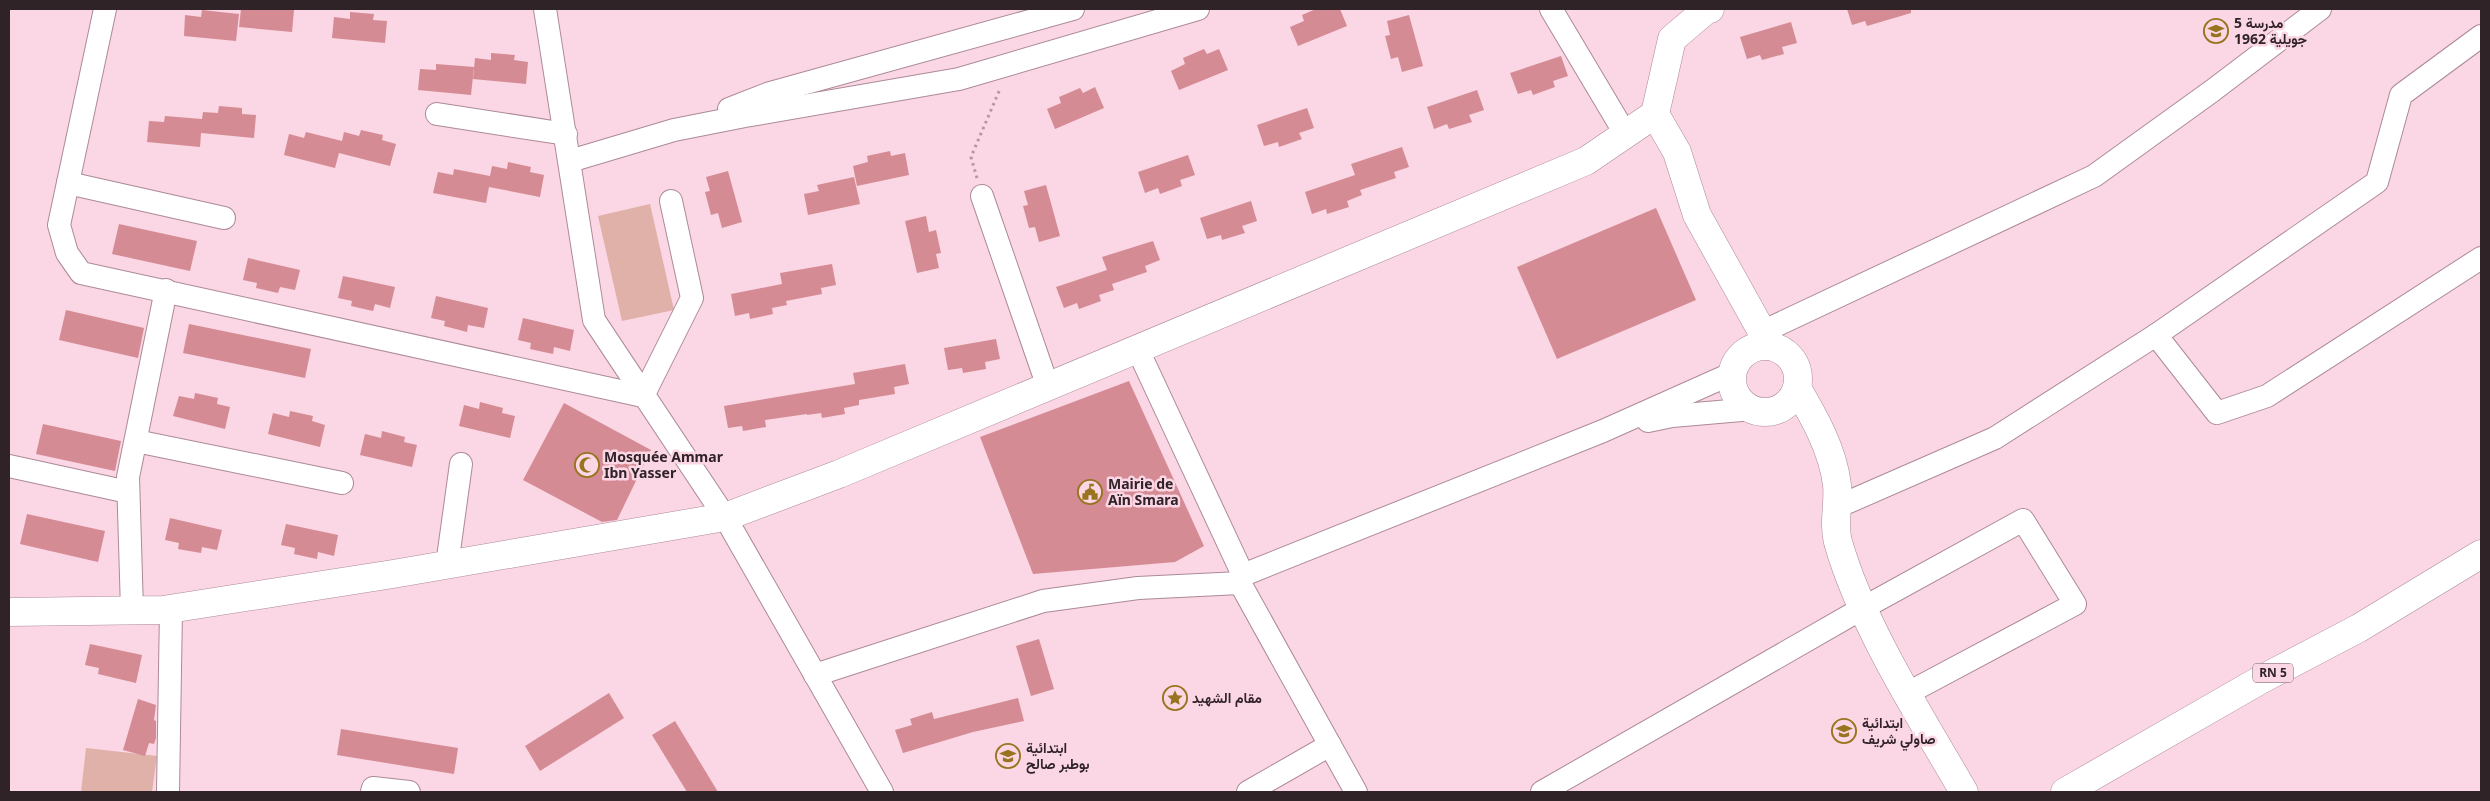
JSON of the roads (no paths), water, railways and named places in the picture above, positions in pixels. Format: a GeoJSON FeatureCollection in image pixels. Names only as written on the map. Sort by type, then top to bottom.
{"type":"FeatureCollection","features":[{"type":"Feature","properties":{"kind":"main road"},"geometry":{"type":"LineString","coordinates":[[9,612],[171,609],[447,565],[725,517],[839,474],[1586,161],[1655,114],[1672,38],[1710,9]]}},
{"type":"Feature","properties":{"kind":"main road"},"geometry":{"type":"LineString","coordinates":[[1655,114],[1677,152],[1697,215],[1738,288],[1752,351],[1732,382],[1738,399],[1752,409],[1763,412],[1779,408],[1792,398],[1796,388],[1798,376],[1792,361],[1780,350],[1752,351]]}},
{"type":"Feature","properties":{"kind":"main road"},"geometry":{"type":"LineString","coordinates":[[1796,388],[1820,425],[1837,484],[1838,540],[1863,608],[1908,694],[1964,792]]}},
{"type":"Feature","properties":{"kind":"main road","name":"RN 5"},"geometry":{"type":"LineString","coordinates":[[2065,792],[2262,679],[2359,628],[2481,554]]}},
{"type":"Feature","properties":{"kind":"street"},"geometry":{"type":"LineString","coordinates":[[105,9],[59,225],[67,253],[81,273],[166,290],[643,396]]}},
{"type":"Feature","properties":{"kind":"street"},"geometry":{"type":"LineString","coordinates":[[545,9],[594,320],[725,517],[882,792]]}},
{"type":"Feature","properties":{"kind":"street"},"geometry":{"type":"LineString","coordinates":[[570,161],[674,130],[770,93],[1073,9]]}},
{"type":"Feature","properties":{"kind":"street"},"geometry":{"type":"LineString","coordinates":[[674,130],[959,79],[1198,9]]}},
{"type":"Feature","properties":{"kind":"street"},"geometry":{"type":"LineString","coordinates":[[1551,9],[1626,135]]}},
{"type":"Feature","properties":{"kind":"street"},"geometry":{"type":"LineString","coordinates":[[815,675],[1043,601],[1138,588],[1242,579],[1603,431],[1752,351],[2094,176],[2212,91],[2320,9]]}},
{"type":"Feature","properties":{"kind":"street"},"geometry":{"type":"LineString","coordinates":[[1837,507],[1996,438],[2156,335],[2377,182],[2401,95],[2481,36]]}},
{"type":"Feature","properties":{"kind":"street"},"geometry":{"type":"LineString","coordinates":[[437,114],[566,134]]}},
{"type":"Feature","properties":{"kind":"street"},"geometry":{"type":"LineString","coordinates":[[68,183],[224,218]]}},
{"type":"Feature","properties":{"kind":"street"},"geometry":{"type":"LineString","coordinates":[[982,196],[1048,387]]}},
{"type":"Feature","properties":{"kind":"street"},"geometry":{"type":"LineString","coordinates":[[643,396],[692,298],[671,201]]}},
{"type":"Feature","properties":{"kind":"street"},"geometry":{"type":"LineString","coordinates":[[2156,335],[2217,413],[2267,396],[2481,258]]}},
{"type":"Feature","properties":{"kind":"street"},"geometry":{"type":"LineString","coordinates":[[132,610],[128,477],[166,290]]}},
{"type":"Feature","properties":{"kind":"street"},"geometry":{"type":"LineString","coordinates":[[1138,350],[1242,579],[1356,792]]}},
{"type":"Feature","properties":{"kind":"street"},"geometry":{"type":"LineString","coordinates":[[1603,431],[1672,416],[1752,409]]}},
{"type":"Feature","properties":{"kind":"street"},"geometry":{"type":"LineString","coordinates":[[136,441],[342,483]]}},
{"type":"Feature","properties":{"kind":"street"},"geometry":{"type":"LineString","coordinates":[[447,565],[460,464]]}},
{"type":"Feature","properties":{"kind":"street"},"geometry":{"type":"LineString","coordinates":[[9,466],[128,492]]}},
{"type":"Feature","properties":{"kind":"street"},"geometry":{"type":"LineString","coordinates":[[1542,792],[1863,608],[2023,520],[2075,604],[1908,694]]}},
{"type":"Feature","properties":{"kind":"street"},"geometry":{"type":"LineString","coordinates":[[168,792],[171,609]]}},
{"type":"Feature","properties":{"kind":"street"},"geometry":{"type":"LineString","coordinates":[[1248,792],[1330,745]]}},
{"type":"Feature","properties":{"kind":"street"},"geometry":{"type":"LineString","coordinates":[[372,792],[372,788],[410,792]]}},
{"type":"Feature","properties":{"kind":"place","name":"مدرسة 5 جويلية 1962"},"geometry":{"type":"Point","coordinates":[2216,31]}},
{"type":"Feature","properties":{"kind":"place","name":"Mosquée Ammar Ibn Yasser"},"geometry":{"type":"Point","coordinates":[587,465]}},
{"type":"Feature","properties":{"kind":"place","name":"Mairie de Aïn Smara"},"geometry":{"type":"Point","coordinates":[1090,492]}},
{"type":"Feature","properties":{"kind":"place","name":"مقام الشهيد"},"geometry":{"type":"Point","coordinates":[1175,698]}},
{"type":"Feature","properties":{"kind":"place","name":"ابتدائية صاولي شريف"},"geometry":{"type":"Point","coordinates":[1844,731]}},
{"type":"Feature","properties":{"kind":"place","name":"ابتدائية بوطبر صالح"},"geometry":{"type":"Point","coordinates":[1008,756]}}]}
